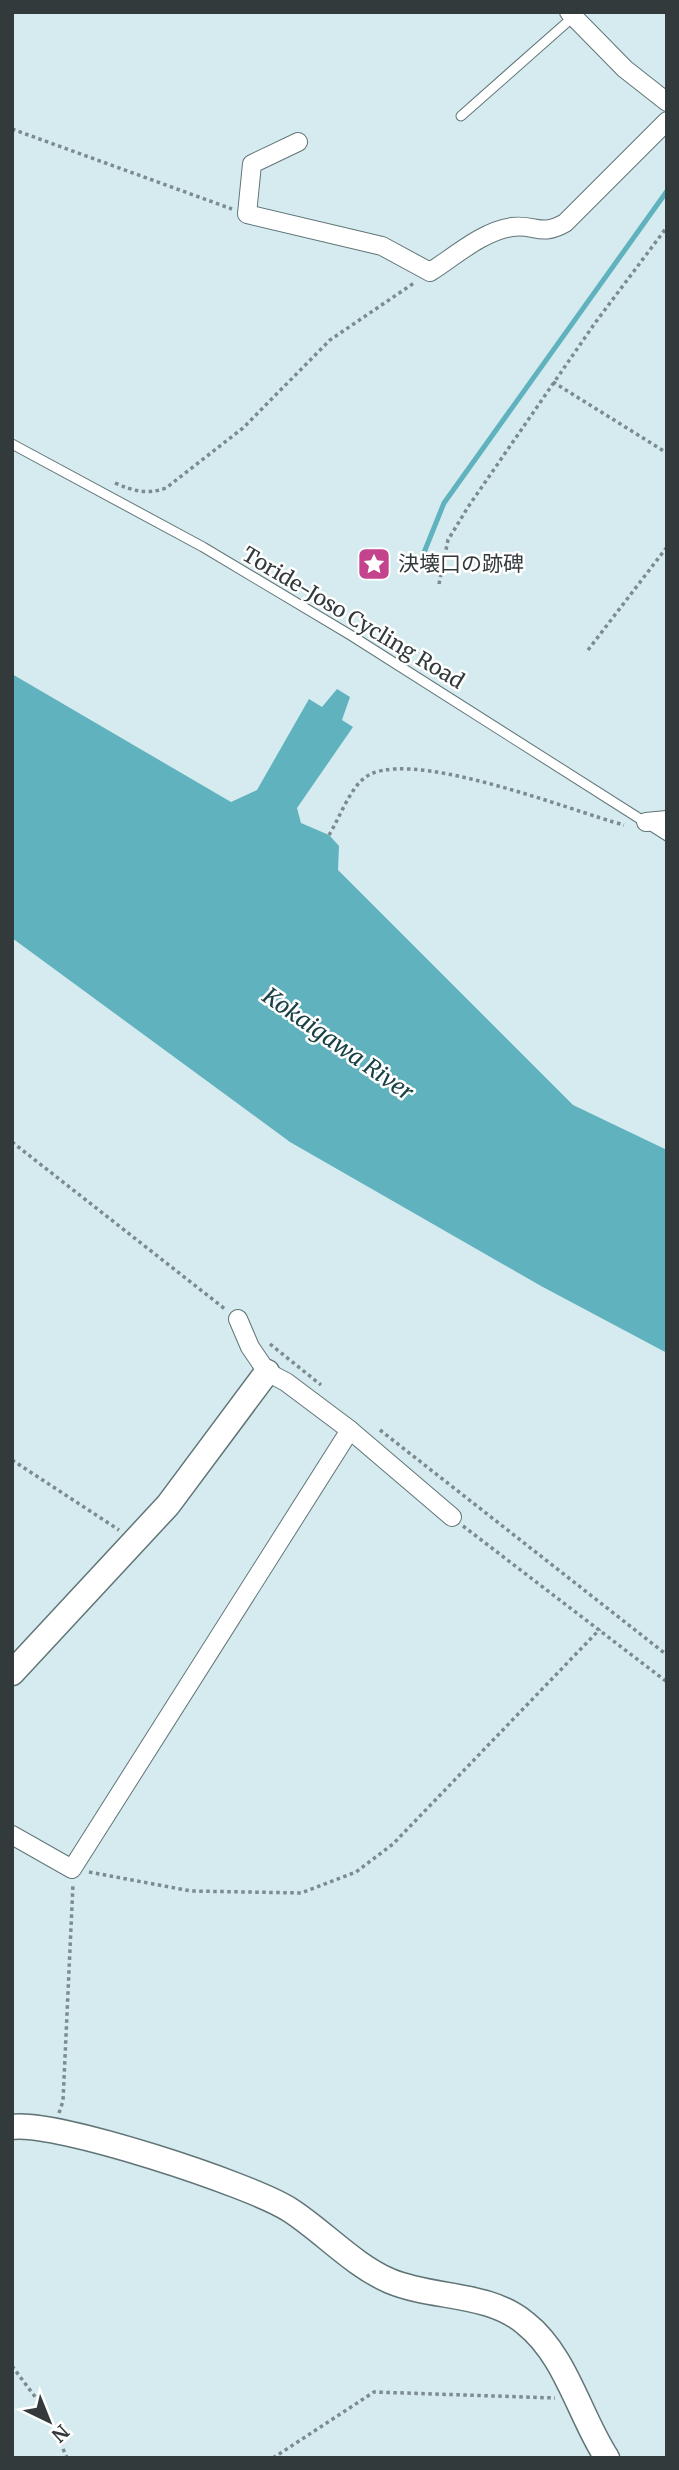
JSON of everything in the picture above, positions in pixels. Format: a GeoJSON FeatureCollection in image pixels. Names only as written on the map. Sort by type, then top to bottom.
{"type":"FeatureCollection","features":[{"type":"Feature","properties":{"kind":"street"},"geometry":{"type":"LineString","coordinates":[[571,15],[625,69],[667,103]]}},
{"type":"Feature","properties":{"kind":"street"},"geometry":{"type":"LineString","coordinates":[[298,142],[252,164],[247,214],[382,247],[430,272],[492,233],[514,227],[550,231],[565,223],[667,121]]}},
{"type":"Feature","properties":{"kind":"street"},"geometry":{"type":"LineString","coordinates":[[646,822],[667,821]]}},
{"type":"Feature","properties":{"kind":"street"},"geometry":{"type":"LineString","coordinates":[[238,1319],[250,1347],[267,1372],[286,1382],[350,1430],[452,1517]]}},
{"type":"Feature","properties":{"kind":"street"},"geometry":{"type":"LineString","coordinates":[[12,1673],[168,1505],[267,1372]]}},
{"type":"Feature","properties":{"kind":"street"},"geometry":{"type":"LineString","coordinates":[[12,1835],[72,1868],[350,1430]]}},
{"type":"Feature","properties":{"kind":"street"},"geometry":{"type":"LineString","coordinates":[[12,2127],[55,2129],[251,2191],[289,2209],[369,2269],[388,2280],[505,2309],[541,2337],[607,2458]]}},
{"type":"Feature","properties":{"kind":"lane"},"geometry":{"type":"LineString","coordinates":[[461,116],[571,15]]}},
{"type":"Feature","properties":{"kind":"lane","name":"Toride-Joso Cycling Road"},"geometry":{"type":"LineString","coordinates":[[12,444],[203,547],[352,636],[667,836]]}},
{"type":"Feature","properties":{"kind":"path"},"geometry":{"type":"LineString","coordinates":[[12,129],[247,214]]}},
{"type":"Feature","properties":{"kind":"path"},"geometry":{"type":"LineString","coordinates":[[439,584],[448,540],[553,382],[667,227]]}},
{"type":"Feature","properties":{"kind":"path"},"geometry":{"type":"LineString","coordinates":[[104,479],[137,492],[153,493],[166,488],[243,428],[330,340],[430,272]]}},
{"type":"Feature","properties":{"kind":"path"},"geometry":{"type":"LineString","coordinates":[[553,382],[667,453]]}},
{"type":"Feature","properties":{"kind":"path"},"geometry":{"type":"LineString","coordinates":[[588,650],[667,547]]}},
{"type":"Feature","properties":{"kind":"path"},"geometry":{"type":"LineString","coordinates":[[329,835],[362,780],[382,768],[405,767],[479,780],[632,827],[646,822]]}},
{"type":"Feature","properties":{"kind":"path"},"geometry":{"type":"LineString","coordinates":[[12,1460],[136,1542]]}},
{"type":"Feature","properties":{"kind":"path"},"geometry":{"type":"LineString","coordinates":[[452,1517],[667,1682]]}},
{"type":"Feature","properties":{"kind":"path"},"geometry":{"type":"LineString","coordinates":[[55,2129],[63,2101],[72,1868],[191,1891],[272,1895],[301,1893],[356,1872],[403,1835],[600,1629]]}},
{"type":"Feature","properties":{"kind":"path"},"geometry":{"type":"LineString","coordinates":[[12,2366],[48,2414],[67,2458]]}},
{"type":"Feature","properties":{"kind":"path"},"geometry":{"type":"LineString","coordinates":[[273,2458],[374,2392],[575,2399]]}},
{"type":"Feature","properties":{"kind":"water","name":"Kokaigawa River"},"geometry":{"type":"Polygon","coordinates":[[[12,674],[231,802],[257,790],[309,699],[322,707],[337,689],[350,697],[342,720],[353,727],[297,808],[301,823],[329,835],[339,846],[338,870],[573,1105],[667,1150],[667,1353],[541,1286],[290,1142],[12,938],[12,674]]]}},
{"type":"Feature","properties":{"kind":"waterway"},"geometry":{"type":"LineString","coordinates":[[421,560],[444,503],[667,191]]}},
{"type":"Feature","properties":{"kind":"place","name":"決壊口の跡碑"},"geometry":{"type":"Point","coordinates":[374,564]}}]}
